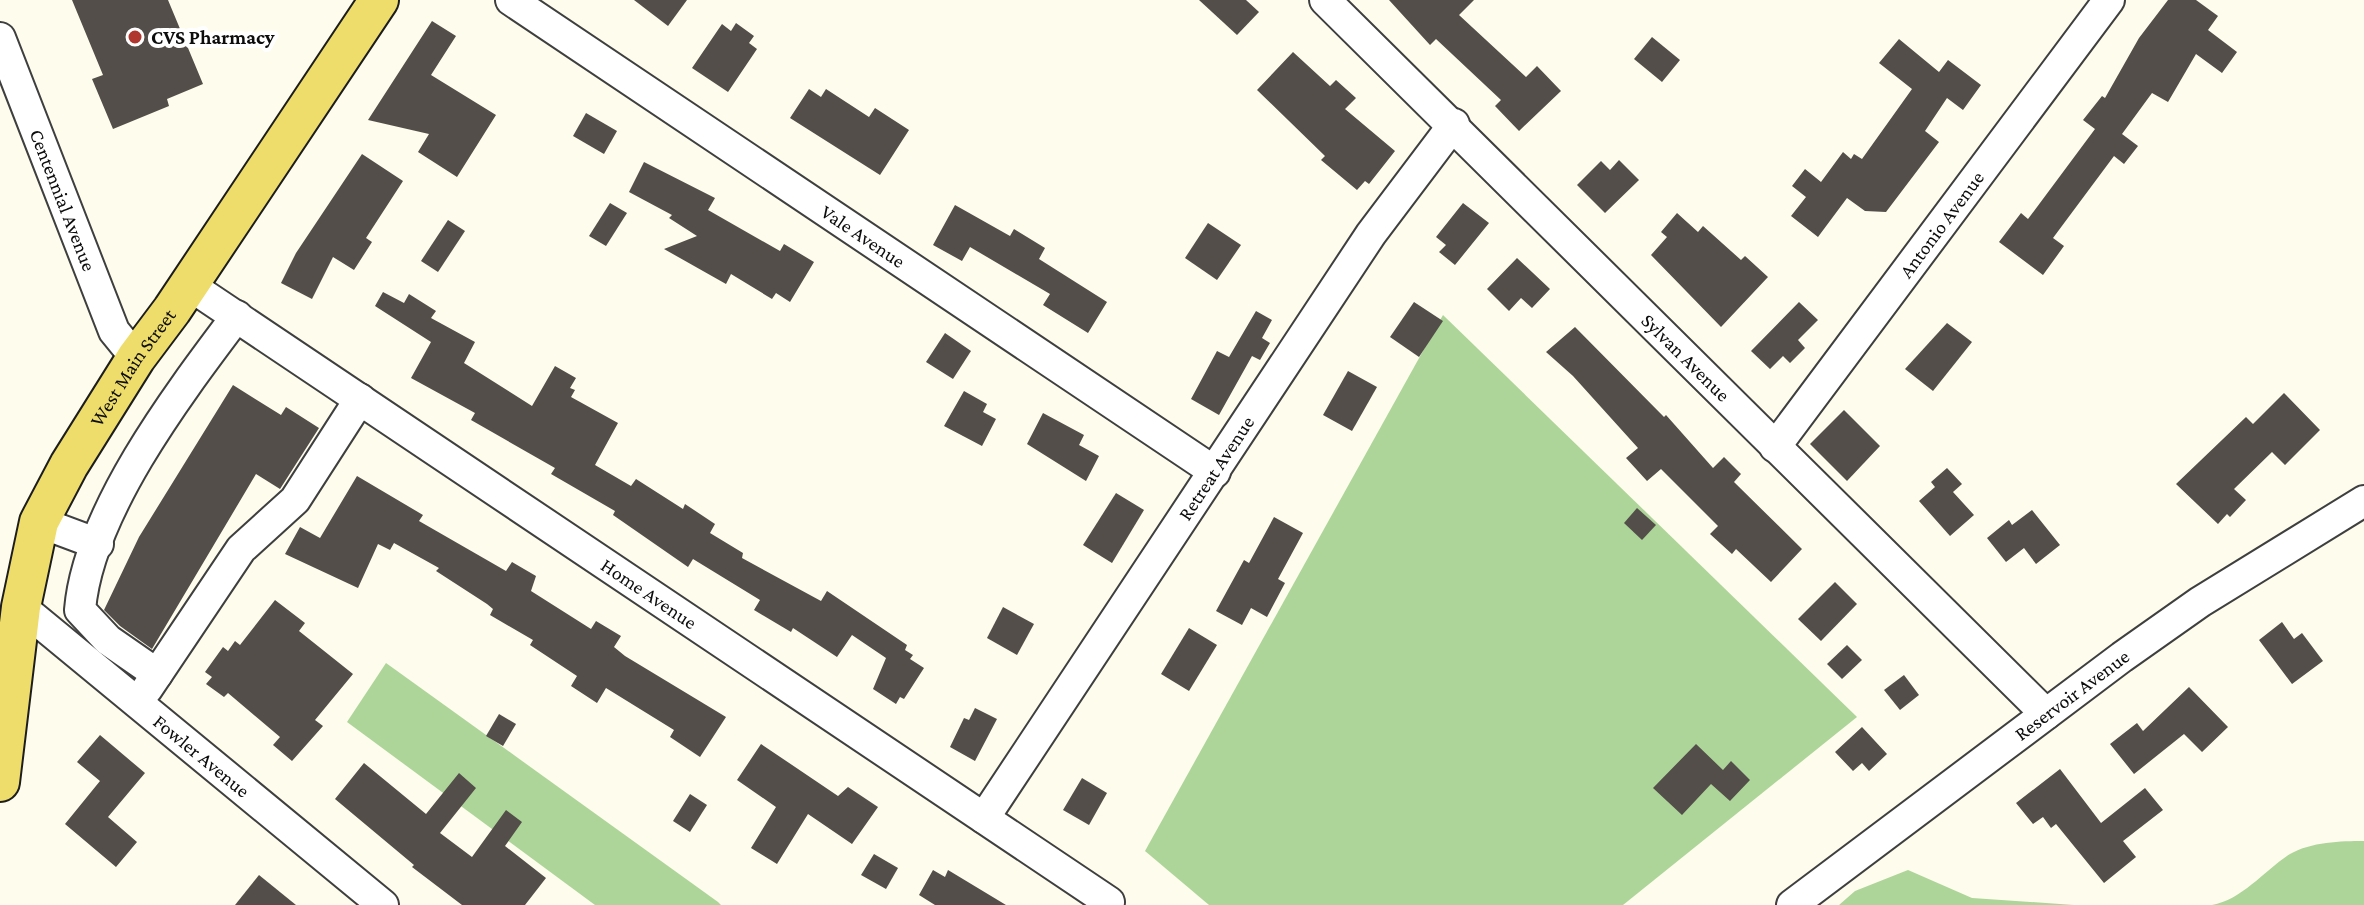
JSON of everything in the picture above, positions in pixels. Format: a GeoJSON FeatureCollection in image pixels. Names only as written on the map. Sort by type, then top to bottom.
{"type":"FeatureCollection","features":[{"type":"Feature","properties":{"kind":"main road","name":"West Main Street"},"geometry":{"type":"LineString","coordinates":[[0,782],[21,607],[39,522],[69,465],[136,358],[189,285],[379,0]]}},
{"type":"Feature","properties":{"kind":"street","name":"Vale Avenue"},"geometry":{"type":"LineString","coordinates":[[511,0],[1215,472]]}},
{"type":"Feature","properties":{"kind":"street","name":"Sylvan Avenue"},"geometry":{"type":"LineString","coordinates":[[1325,0],[1454,124],[2046,714]]}},
{"type":"Feature","properties":{"kind":"street","name":"Antonio Avenue"},"geometry":{"type":"LineString","coordinates":[[1775,447],[2109,0]]}},
{"type":"Feature","properties":{"kind":"street","name":"Centennial Avenue"},"geometry":{"type":"LineString","coordinates":[[0,38],[114,331],[136,358]]}},
{"type":"Feature","properties":{"kind":"street","name":"Retreat Avenue"},"geometry":{"type":"LineString","coordinates":[[984,818],[1371,234],[1454,124]]}},
{"type":"Feature","properties":{"kind":"street","name":"Home Avenue"},"geometry":{"type":"LineString","coordinates":[[189,285],[1109,902]]}},
{"type":"Feature","properties":{"kind":"street"},"geometry":{"type":"LineString","coordinates":[[157,674],[101,634],[80,610],[98,544],[125,480],[195,371],[237,316]]}},
{"type":"Feature","properties":{"kind":"street"},"geometry":{"type":"LineString","coordinates":[[139,701],[241,549],[295,500],[360,399]]}},
{"type":"Feature","properties":{"kind":"street","name":"Reservoir Avenue"},"geometry":{"type":"LineString","coordinates":[[1792,905],[2200,602],[2364,501]]}},
{"type":"Feature","properties":{"kind":"street"},"geometry":{"type":"LineString","coordinates":[[39,522],[98,544]]}},
{"type":"Feature","properties":{"kind":"street","name":"Fowler Avenue"},"geometry":{"type":"LineString","coordinates":[[21,607],[139,701],[383,905]]}},
{"type":"Feature","properties":{"kind":"green space"},"geometry":{"type":"Polygon","coordinates":[[[1443,315],[1857,717],[1623,905],[1209,905],[1145,851],[1443,315]]]}},
{"type":"Feature","properties":{"kind":"green space"},"geometry":{"type":"Polygon","coordinates":[[[386,663],[721,905],[595,905],[347,722],[386,663]]]}},
{"type":"Feature","properties":{"kind":"green space"},"geometry":{"type":"Polygon","coordinates":[[[2364,841],[2364,905],[2212,905],[2243,891],[2298,850],[2326,843],[2364,841]]]}},
{"type":"Feature","properties":{"kind":"green space"},"geometry":{"type":"Polygon","coordinates":[[[1908,870],[1972,898],[2074,905],[1839,905],[1855,891],[1908,870]]]}},
{"type":"Feature","properties":{"kind":"building","name":"CVS Pharmacy"},"geometry":{"type":"Polygon","coordinates":[[[72,0],[168,0],[203,84],[167,99],[169,106],[113,129],[92,79],[103,75],[72,0]]]}},
{"type":"Feature","properties":{"kind":"building"},"geometry":{"type":"Polygon","coordinates":[[[634,0],[687,0],[668,26],[634,0]]]}},
{"type":"Feature","properties":{"kind":"building"},"geometry":{"type":"Polygon","coordinates":[[[1199,0],[1246,0],[1259,12],[1237,35],[1199,0]]]}},
{"type":"Feature","properties":{"kind":"building"},"geometry":{"type":"Polygon","coordinates":[[[1389,0],[1474,0],[1459,15],[1526,77],[1537,66],[1561,91],[1519,131],[1495,106],[1501,100],[1436,39],[1430,45],[1389,0]]]}},
{"type":"Feature","properties":{"kind":"building"},"geometry":{"type":"Polygon","coordinates":[[[2168,0],[2196,0],[2218,16],[2208,30],[2237,52],[2222,73],[2196,54],[2168,102],[2152,93],[2122,134],[2138,146],[2124,164],[2114,156],[2053,238],[2064,246],[2043,275],[1999,242],[2021,213],[2028,219],[2095,129],[2083,120],[2102,96],[2105,98],[2139,38],[2168,0]]]}},
{"type":"Feature","properties":{"kind":"building"},"geometry":{"type":"Polygon","coordinates":[[[432,21],[456,36],[431,75],[496,115],[457,177],[418,152],[429,134],[368,120],[432,21]]]}},
{"type":"Feature","properties":{"kind":"building"},"geometry":{"type":"Polygon","coordinates":[[[736,23],[754,36],[749,43],[757,49],[728,92],[692,68],[722,24],[731,31],[736,23]]]}},
{"type":"Feature","properties":{"kind":"building"},"geometry":{"type":"Polygon","coordinates":[[[1652,37],[1680,60],[1662,82],[1634,59],[1652,37]]]}},
{"type":"Feature","properties":{"kind":"building"},"geometry":{"type":"Polygon","coordinates":[[[1899,39],[1939,72],[1948,60],[1981,85],[1963,110],[1947,98],[1925,131],[1939,142],[1886,212],[1865,211],[1847,198],[1818,237],[1791,216],[1806,197],[1792,186],[1805,169],[1821,182],[1843,152],[1851,159],[1854,154],[1862,159],[1912,89],[1879,63],[1899,39]]]}},
{"type":"Feature","properties":{"kind":"building"},"geometry":{"type":"Polygon","coordinates":[[[1293,52],[1330,86],[1336,80],[1356,98],[1345,109],[1395,151],[1369,184],[1365,181],[1357,190],[1321,160],[1325,156],[1257,90],[1293,52]]]}},
{"type":"Feature","properties":{"kind":"building"},"geometry":{"type":"Polygon","coordinates":[[[809,89],[821,97],[826,89],[869,117],[875,108],[909,130],[880,175],[790,118],[809,89]]]}},
{"type":"Feature","properties":{"kind":"building"},"geometry":{"type":"Polygon","coordinates":[[[586,113],[617,131],[604,154],[573,136],[586,113]]]}},
{"type":"Feature","properties":{"kind":"building"},"geometry":{"type":"Polygon","coordinates":[[[362,154],[403,181],[366,238],[372,242],[354,270],[333,257],[312,299],[281,283],[296,253],[362,154]]]}},
{"type":"Feature","properties":{"kind":"building"},"geometry":{"type":"Polygon","coordinates":[[[1619,160],[1639,180],[1605,213],[1577,185],[1601,161],[1610,170],[1619,160]]]}},
{"type":"Feature","properties":{"kind":"building"},"geometry":{"type":"Polygon","coordinates":[[[644,162],[715,198],[708,210],[780,251],[784,244],[814,262],[790,302],[776,293],[772,299],[731,274],[726,284],[664,249],[697,236],[669,218],[672,215],[629,192],[644,162]]]}},
{"type":"Feature","properties":{"kind":"building"},"geometry":{"type":"Polygon","coordinates":[[[610,203],[627,213],[606,246],[589,236],[610,203]]]}},
{"type":"Feature","properties":{"kind":"building"},"geometry":{"type":"Polygon","coordinates":[[[1463,203],[1489,223],[1455,265],[1439,252],[1446,245],[1436,237],[1463,203]]]}},
{"type":"Feature","properties":{"kind":"building"},"geometry":{"type":"Polygon","coordinates":[[[955,205],[1010,236],[1014,229],[1045,248],[1039,259],[1107,302],[1088,333],[1043,305],[1050,294],[970,247],[962,261],[933,245],[955,205]]]}},
{"type":"Feature","properties":{"kind":"building"},"geometry":{"type":"Polygon","coordinates":[[[1677,213],[1698,232],[1703,226],[1741,260],[1745,256],[1768,277],[1721,327],[1651,255],[1667,237],[1661,232],[1677,213]]]}},
{"type":"Feature","properties":{"kind":"building"},"geometry":{"type":"Polygon","coordinates":[[[448,220],[465,231],[438,272],[421,261],[448,220]]]}},
{"type":"Feature","properties":{"kind":"building"},"geometry":{"type":"Polygon","coordinates":[[[1208,223],[1241,245],[1217,280],[1185,258],[1208,223]]]}},
{"type":"Feature","properties":{"kind":"building"},"geometry":{"type":"Polygon","coordinates":[[[1517,258],[1550,289],[1532,308],[1521,298],[1509,311],[1487,289],[1517,258]]]}},
{"type":"Feature","properties":{"kind":"building"},"geometry":{"type":"Polygon","coordinates":[[[383,292],[404,303],[409,294],[436,311],[431,318],[475,342],[464,363],[532,406],[555,366],[576,378],[570,388],[575,390],[571,397],[618,423],[595,465],[631,486],[636,479],[683,509],[685,504],[715,524],[710,533],[743,553],[742,558],[821,601],[827,591],[907,645],[905,650],[913,655],[910,659],[924,668],[904,699],[900,697],[896,704],[873,689],[886,658],[852,635],[837,657],[793,628],[791,632],[754,610],[760,600],[693,559],[688,567],[613,515],[615,511],[551,474],[555,468],[471,420],[475,413],[411,378],[431,342],[375,306],[383,292]]]}},
{"type":"Feature","properties":{"kind":"building"},"geometry":{"type":"Polygon","coordinates":[[[1414,302],[1443,321],[1419,357],[1390,337],[1414,302]]]}},
{"type":"Feature","properties":{"kind":"building"},"geometry":{"type":"Polygon","coordinates":[[[1799,302],[1818,320],[1798,340],[1805,348],[1790,363],[1783,356],[1770,369],[1751,351],[1799,302]]]}},
{"type":"Feature","properties":{"kind":"building"},"geometry":{"type":"Polygon","coordinates":[[[1256,311],[1272,320],[1262,338],[1270,343],[1260,360],[1252,356],[1219,415],[1191,399],[1217,351],[1229,357],[1256,311]]]}},
{"type":"Feature","properties":{"kind":"building"},"geometry":{"type":"Polygon","coordinates":[[[1947,323],[1972,342],[1933,391],[1905,369],[1947,323]]]}},
{"type":"Feature","properties":{"kind":"building"},"geometry":{"type":"Polygon","coordinates":[[[1575,327],[1664,417],[1666,415],[1713,468],[1724,457],[1741,474],[1734,482],[1802,549],[1771,582],[1736,549],[1732,554],[1710,534],[1718,526],[1661,469],[1647,481],[1626,458],[1638,448],[1573,376],[1546,352],[1575,327]]]}},
{"type":"Feature","properties":{"kind":"building"},"geometry":{"type":"Polygon","coordinates":[[[945,333],[971,351],[953,379],[926,362],[945,333]]]}},
{"type":"Feature","properties":{"kind":"building"},"geometry":{"type":"Polygon","coordinates":[[[1348,371],[1377,387],[1352,431],[1323,415],[1348,371]]]}},
{"type":"Feature","properties":{"kind":"building"},"geometry":{"type":"Polygon","coordinates":[[[233,385],[281,415],[286,407],[319,428],[280,489],[256,474],[152,649],[104,610],[139,537],[233,385]]]}},
{"type":"Feature","properties":{"kind":"building"},"geometry":{"type":"Polygon","coordinates":[[[964,391],[987,404],[983,412],[996,419],[982,446],[944,426],[964,391]]]}},
{"type":"Feature","properties":{"kind":"building"},"geometry":{"type":"Polygon","coordinates":[[[2284,393],[2320,430],[2285,465],[2272,452],[2234,489],[2246,500],[2230,517],[2227,514],[2218,524],[2176,484],[2246,417],[2253,424],[2284,393]]]}},
{"type":"Feature","properties":{"kind":"building"},"geometry":{"type":"Polygon","coordinates":[[[1844,410],[1880,446],[1847,481],[1810,444],[1844,410]]]}},
{"type":"Feature","properties":{"kind":"building"},"geometry":{"type":"Polygon","coordinates":[[[1043,413],[1084,435],[1079,445],[1099,456],[1086,481],[1027,444],[1043,413]]]}},
{"type":"Feature","properties":{"kind":"building"},"geometry":{"type":"Polygon","coordinates":[[[1947,468],[1962,484],[1953,492],[1974,515],[1950,536],[1919,501],[1935,487],[1931,482],[1947,468]]]}},
{"type":"Feature","properties":{"kind":"building"},"geometry":{"type":"Polygon","coordinates":[[[357,476],[423,515],[419,521],[506,571],[512,562],[536,576],[531,591],[591,629],[596,621],[621,636],[614,647],[625,656],[726,717],[700,757],[670,737],[674,730],[606,688],[597,703],[571,686],[577,676],[530,645],[533,640],[490,615],[493,609],[436,571],[439,568],[394,543],[390,550],[378,544],[358,588],[285,554],[300,527],[320,538],[357,476]]]}},
{"type":"Feature","properties":{"kind":"building"},"geometry":{"type":"Polygon","coordinates":[[[1116,493],[1144,510],[1112,563],[1083,545],[1116,493]]]}},
{"type":"Feature","properties":{"kind":"building"},"geometry":{"type":"Polygon","coordinates":[[[1637,508],[1656,525],[1642,540],[1624,523],[1637,508]]]}},
{"type":"Feature","properties":{"kind":"building"},"geometry":{"type":"Polygon","coordinates":[[[2032,510],[2060,545],[2036,564],[2024,548],[2006,562],[1987,538],[2009,520],[2012,525],[2032,510]]]}},
{"type":"Feature","properties":{"kind":"building"},"geometry":{"type":"Polygon","coordinates":[[[1274,517],[1303,533],[1278,579],[1285,583],[1267,617],[1251,608],[1242,625],[1216,611],[1244,560],[1249,563],[1274,517]]]}},
{"type":"Feature","properties":{"kind":"building"},"geometry":{"type":"Polygon","coordinates":[[[1835,582],[1857,604],[1821,641],[1798,619],[1835,582]]]}},
{"type":"Feature","properties":{"kind":"building"},"geometry":{"type":"Polygon","coordinates":[[[275,600],[305,623],[299,631],[353,674],[315,720],[323,726],[292,761],[273,745],[280,737],[228,693],[224,697],[206,684],[212,677],[205,672],[223,647],[228,651],[235,641],[240,645],[275,600]]]}},
{"type":"Feature","properties":{"kind":"building"},"geometry":{"type":"Polygon","coordinates":[[[1003,607],[1034,624],[1017,655],[987,638],[1003,607]]]}},
{"type":"Feature","properties":{"kind":"building"},"geometry":{"type":"Polygon","coordinates":[[[2282,622],[2294,639],[2302,633],[2323,661],[2292,684],[2259,640],[2282,622]]]}},
{"type":"Feature","properties":{"kind":"building"},"geometry":{"type":"Polygon","coordinates":[[[1189,628],[1217,645],[1189,691],[1161,674],[1189,628]]]}},
{"type":"Feature","properties":{"kind":"building"},"geometry":{"type":"Polygon","coordinates":[[[1847,645],[1862,660],[1842,679],[1827,664],[1847,645]]]}},
{"type":"Feature","properties":{"kind":"building"},"geometry":{"type":"Polygon","coordinates":[[[1904,675],[1919,695],[1900,710],[1884,690],[1904,675]]]}},
{"type":"Feature","properties":{"kind":"building"},"geometry":{"type":"Polygon","coordinates":[[[2189,687],[2228,727],[2202,752],[2184,734],[2134,774],[2110,744],[2137,723],[2143,731],[2189,687]]]}},
{"type":"Feature","properties":{"kind":"building"},"geometry":{"type":"Polygon","coordinates":[[[975,708],[997,719],[975,761],[950,747],[964,718],[969,720],[975,708]]]}},
{"type":"Feature","properties":{"kind":"building"},"geometry":{"type":"Polygon","coordinates":[[[499,714],[516,724],[503,746],[486,736],[499,714]]]}},
{"type":"Feature","properties":{"kind":"building"},"geometry":{"type":"Polygon","coordinates":[[[1862,727],[1887,754],[1869,771],[1862,763],[1853,771],[1835,752],[1862,727]]]}},
{"type":"Feature","properties":{"kind":"building"},"geometry":{"type":"Polygon","coordinates":[[[100,735],[145,773],[108,817],[137,842],[116,867],[65,824],[100,781],[77,762],[100,735]]]}},
{"type":"Feature","properties":{"kind":"building"},"geometry":{"type":"Polygon","coordinates":[[[761,744],[838,796],[848,787],[878,807],[852,844],[808,814],[777,864],[751,848],[776,807],[737,780],[761,744]]]}},
{"type":"Feature","properties":{"kind":"building"},"geometry":{"type":"Polygon","coordinates":[[[1696,744],[1723,770],[1731,761],[1750,780],[1730,801],[1711,784],[1682,815],[1653,788],[1696,744]]]}},
{"type":"Feature","properties":{"kind":"building"},"geometry":{"type":"Polygon","coordinates":[[[364,763],[426,814],[459,773],[476,788],[440,833],[472,857],[506,810],[522,822],[505,846],[546,878],[525,905],[462,905],[412,867],[414,865],[335,799],[364,763]]]}},
{"type":"Feature","properties":{"kind":"building"},"geometry":{"type":"Polygon","coordinates":[[[2060,769],[2101,823],[2145,788],[2163,810],[2123,841],[2136,857],[2104,883],[2056,824],[2051,828],[2043,817],[2033,824],[2016,803],[2060,769]]]}},
{"type":"Feature","properties":{"kind":"building"},"geometry":{"type":"Polygon","coordinates":[[[1082,778],[1107,793],[1089,825],[1063,810],[1082,778]]]}},
{"type":"Feature","properties":{"kind":"building"},"geometry":{"type":"Polygon","coordinates":[[[690,794],[707,805],[690,832],[673,821],[690,794]]]}},
{"type":"Feature","properties":{"kind":"building"},"geometry":{"type":"Polygon","coordinates":[[[874,854],[898,868],[886,889],[861,875],[874,854]]]}},
{"type":"Feature","properties":{"kind":"building"},"geometry":{"type":"Polygon","coordinates":[[[933,870],[945,877],[948,870],[1006,905],[935,905],[919,895],[933,870]]]}},
{"type":"Feature","properties":{"kind":"building"},"geometry":{"type":"Polygon","coordinates":[[[259,875],[296,905],[235,905],[259,875]]]}},
{"type":"Feature","properties":{"kind":"place","name":"CVS Pharmacy"},"geometry":{"type":"Point","coordinates":[135,37]}}]}
